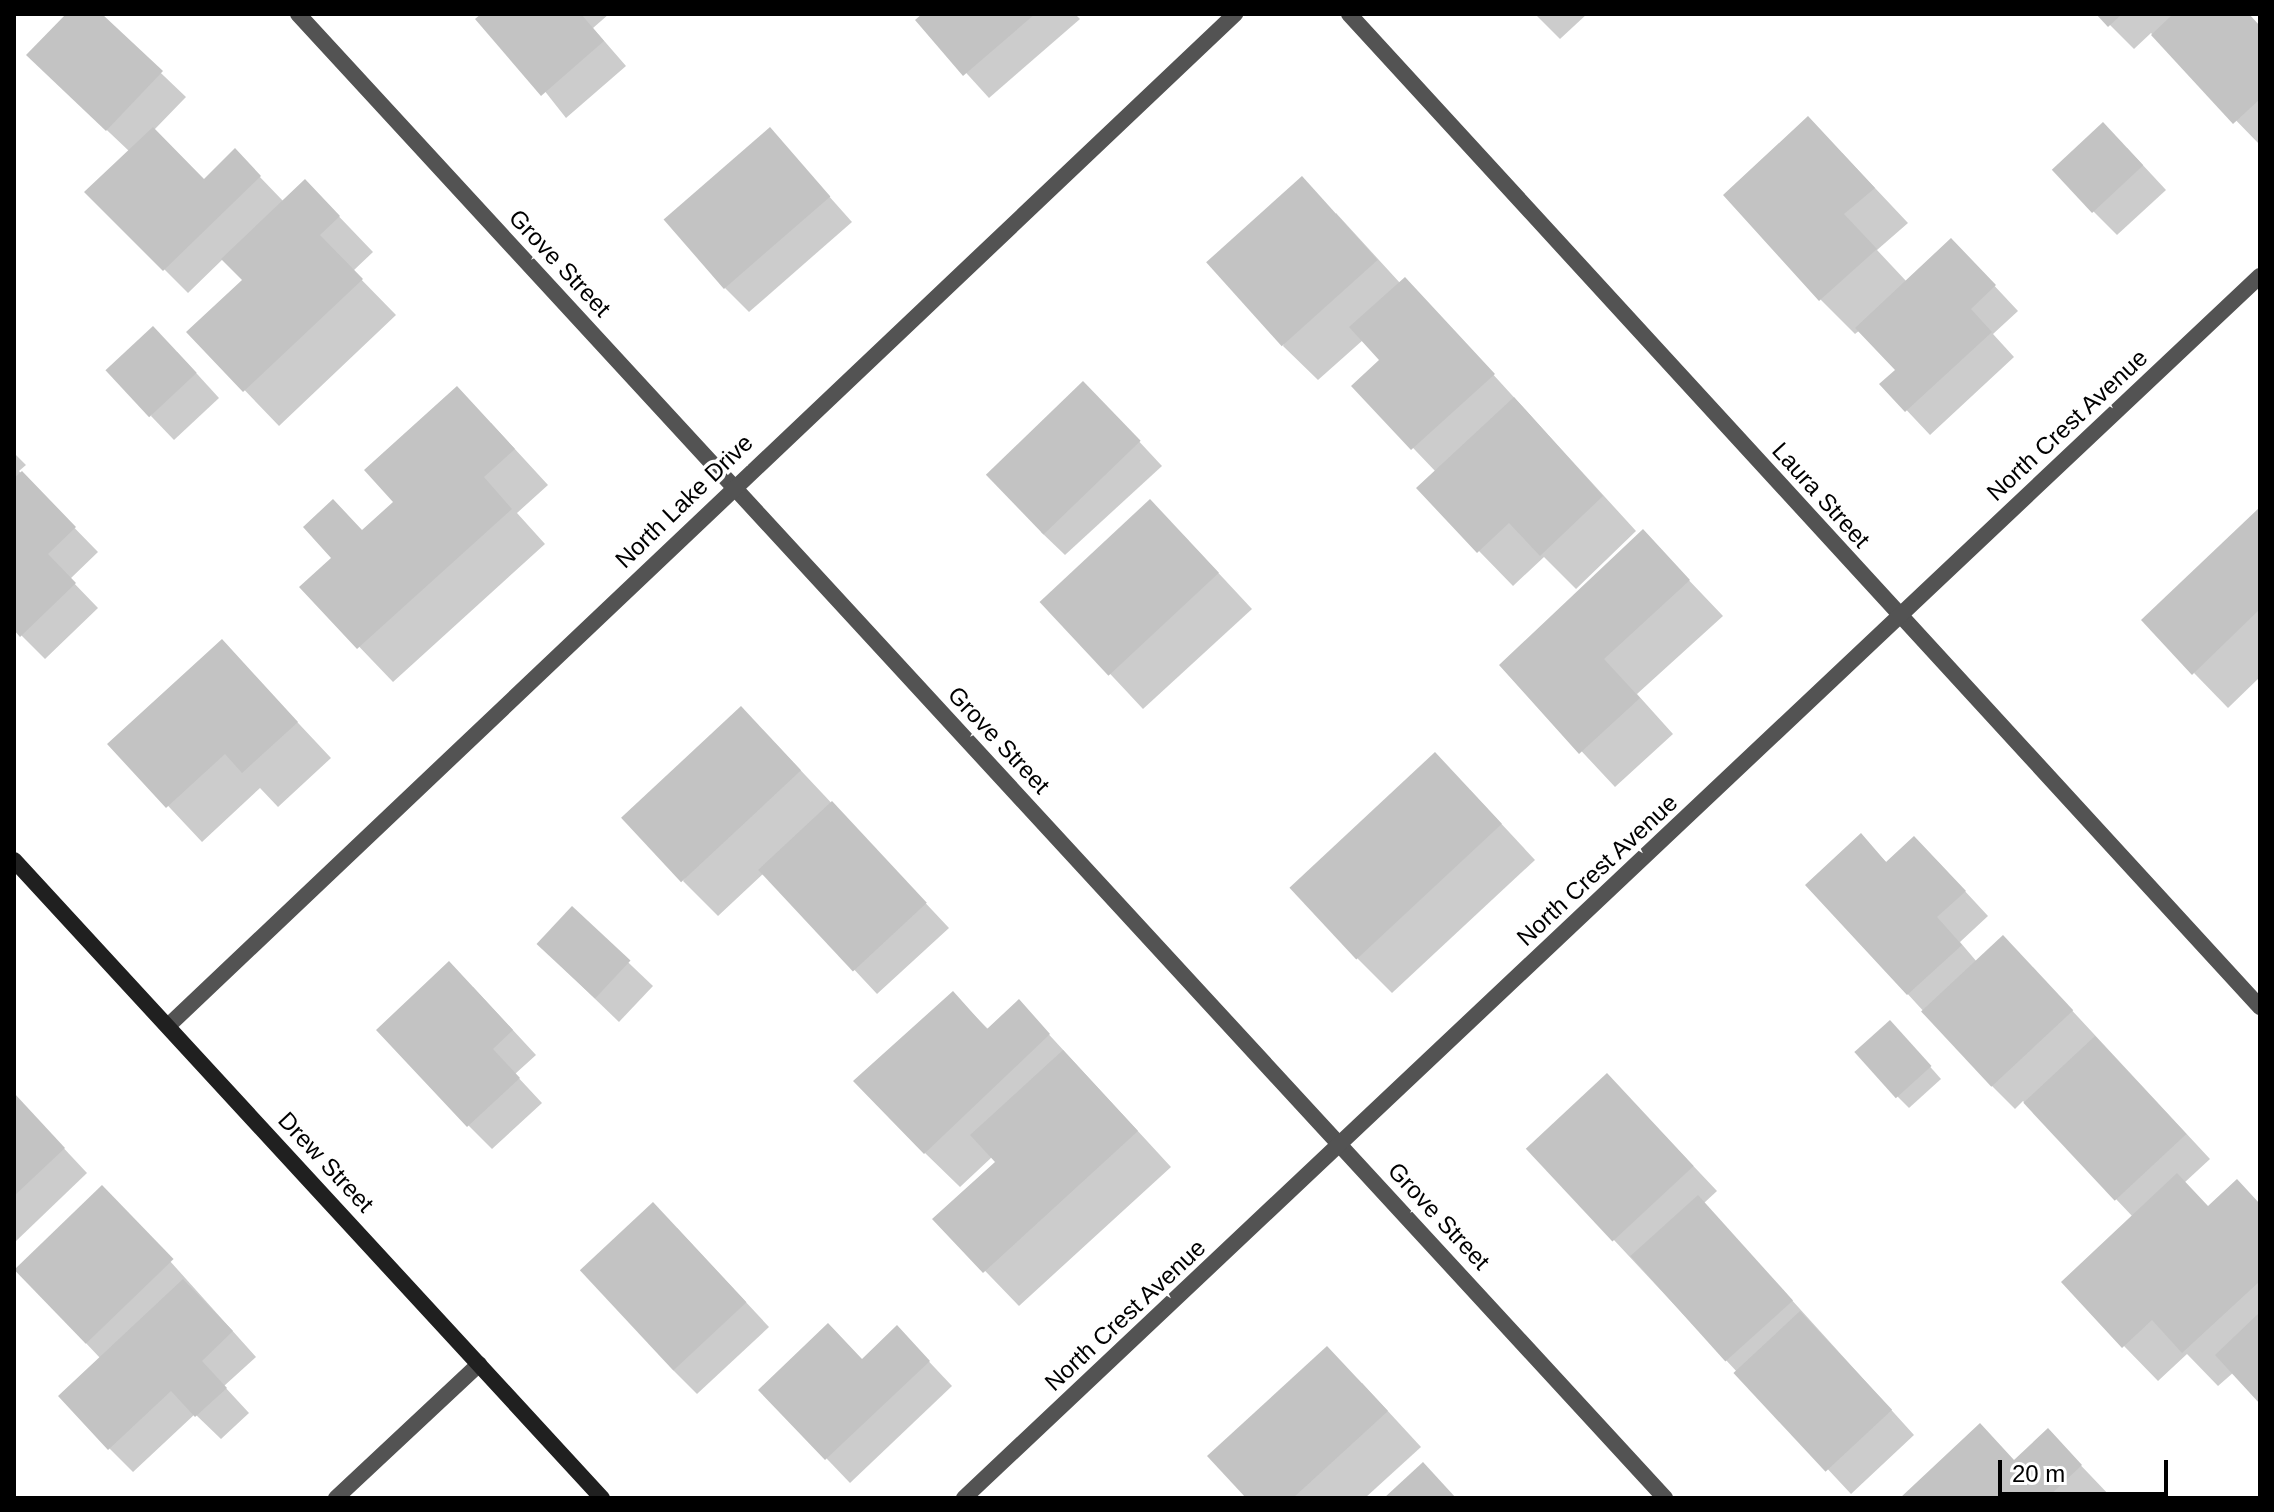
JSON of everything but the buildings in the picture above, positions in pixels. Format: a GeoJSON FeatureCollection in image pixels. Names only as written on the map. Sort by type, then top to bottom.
{"type":"FeatureCollection","features":[{"type":"Feature","properties":{"kind":"main road","name":"Drew Street"},"geometry":{"type":"LineString","coordinates":[[14,860],[602,1498]]}},
{"type":"Feature","properties":{"kind":"street","name":"Grove Street"},"geometry":{"type":"LineString","coordinates":[[298,14],[1665,1498]]}},
{"type":"Feature","properties":{"kind":"street","name":"North Lake Drive"},"geometry":{"type":"LineString","coordinates":[[168,1026],[1235,14]]}},
{"type":"Feature","properties":{"kind":"street","name":"Laura Street"},"geometry":{"type":"LineString","coordinates":[[1349,14],[2260,1007]]}},
{"type":"Feature","properties":{"kind":"street","name":"North Crest Avenue"},"geometry":{"type":"LineString","coordinates":[[964,1498],[2260,276]]}},
{"type":"Feature","properties":{"kind":"street"},"geometry":{"type":"LineString","coordinates":[[336,1498],[479,1364]]}}]}
